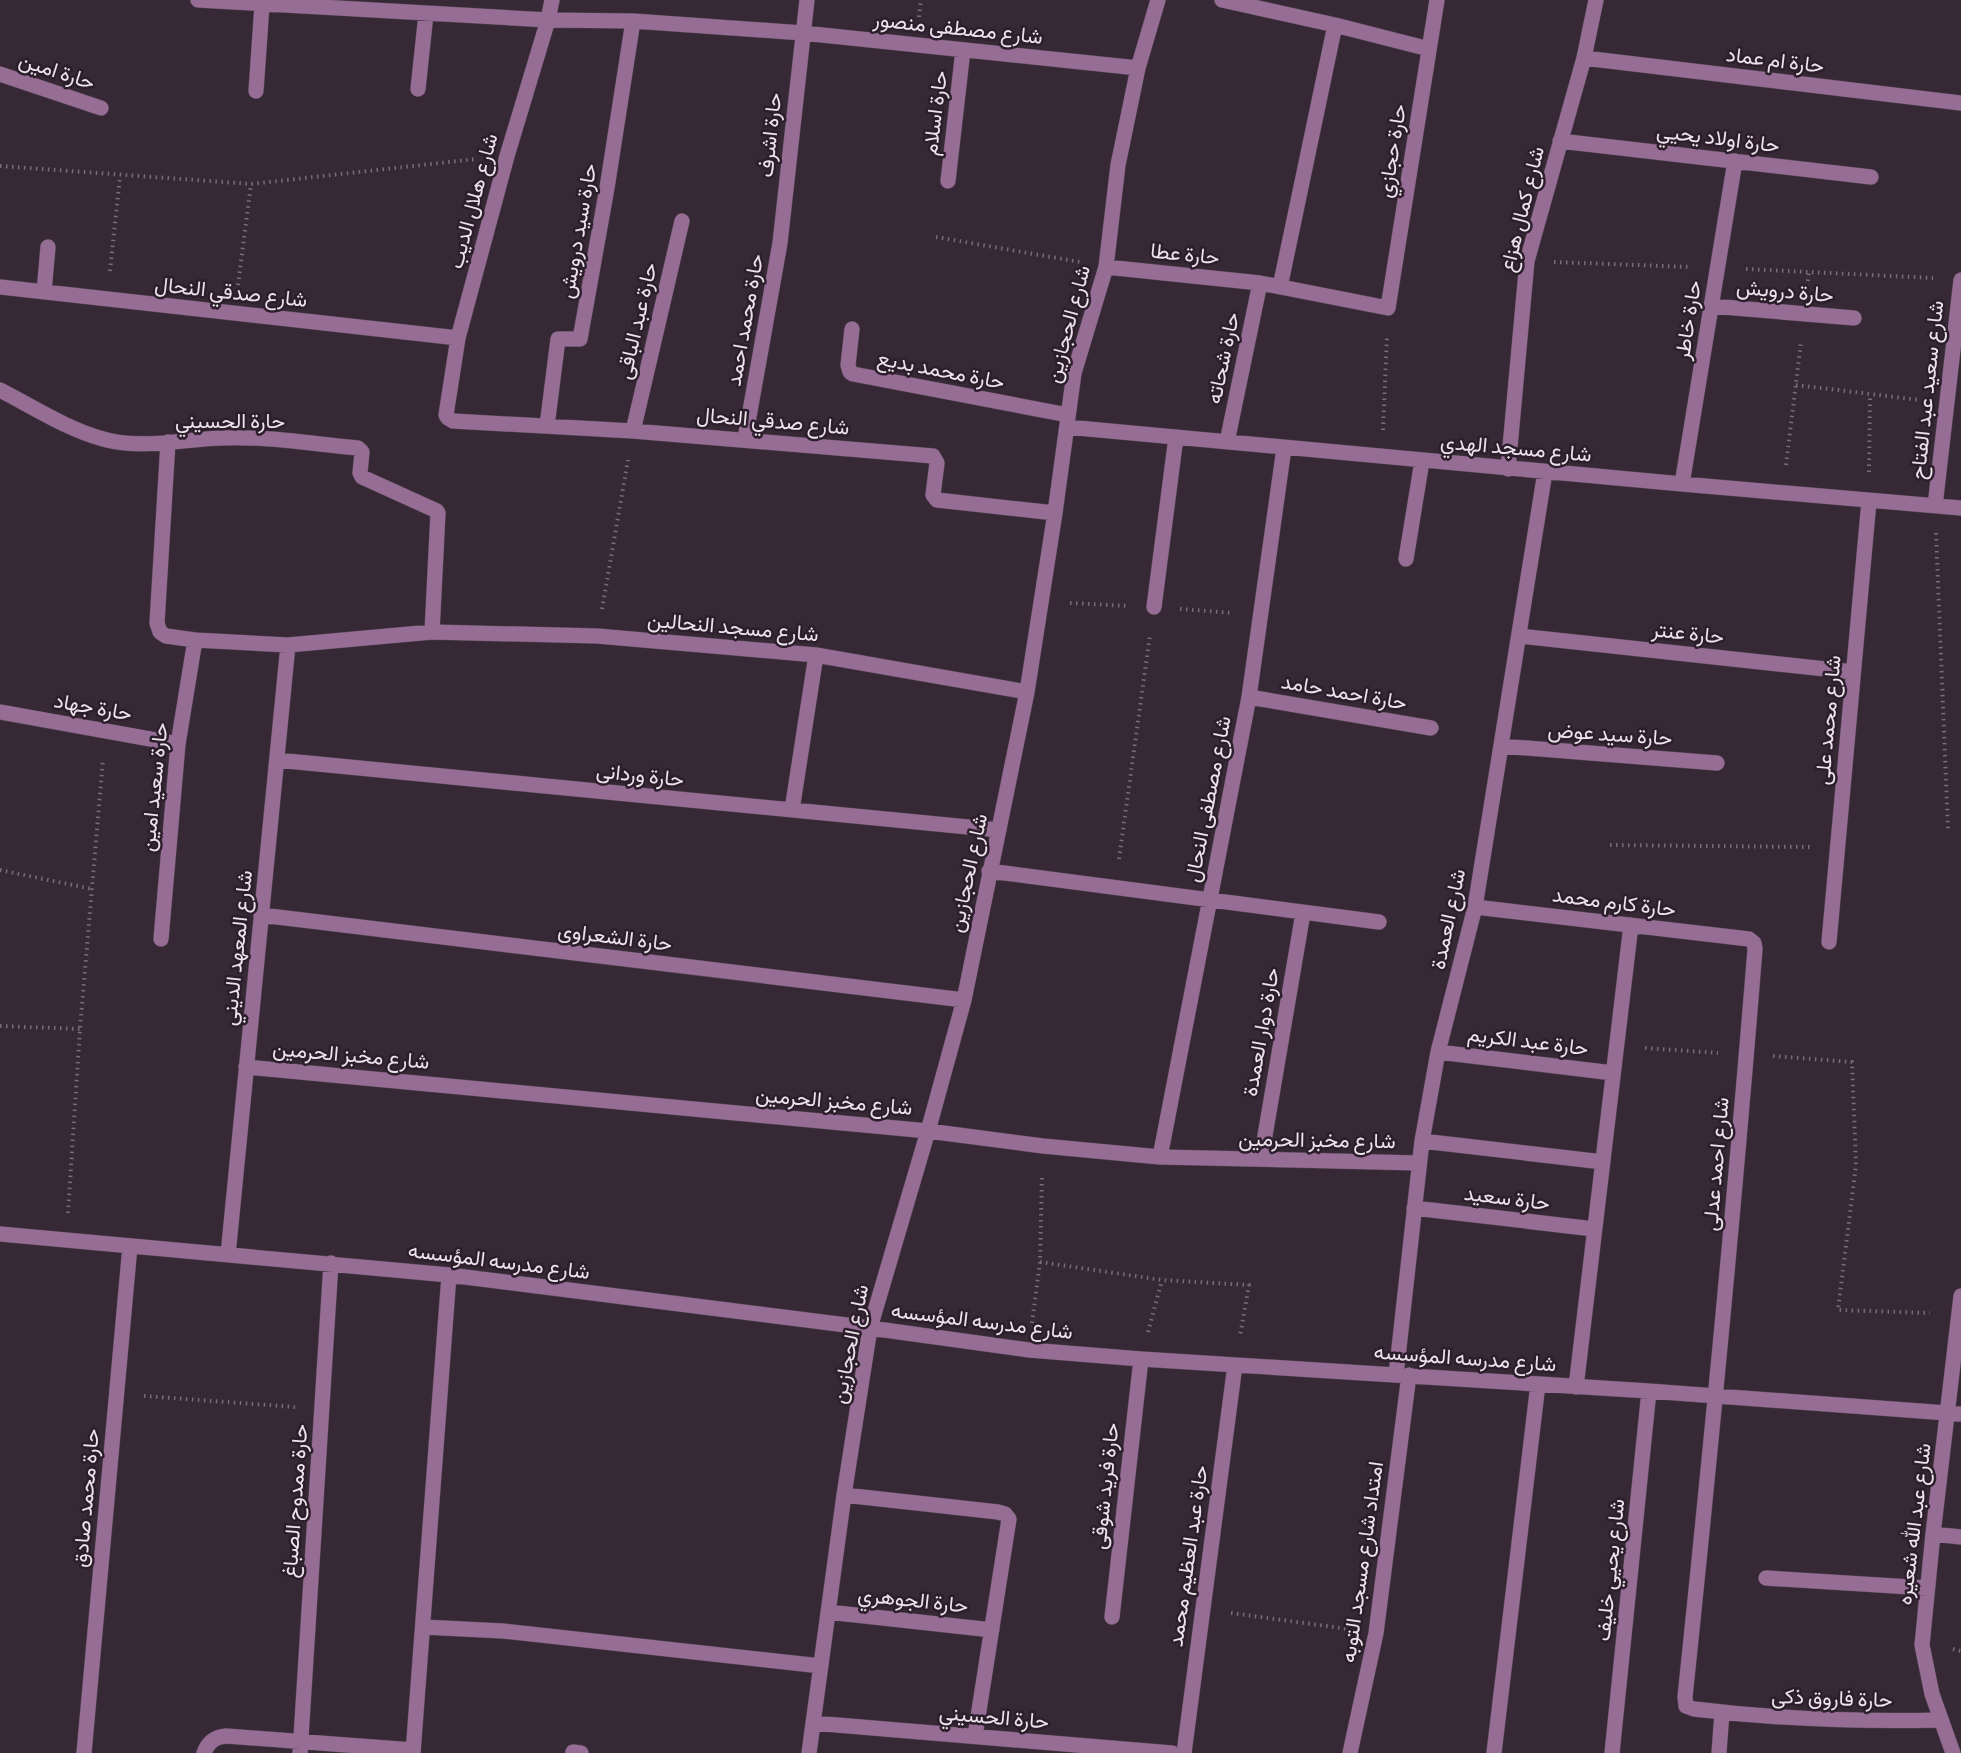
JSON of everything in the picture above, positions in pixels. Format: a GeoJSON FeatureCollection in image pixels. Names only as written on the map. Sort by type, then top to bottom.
{"type":"FeatureCollection","features":[{"type":"Feature","properties":{"kind":"street","name":"شارع مصطفى منصور"},"geometry":{"type":"LineString","coordinates":[[198,0],[235,1],[262,5],[330,4],[436,9],[548,20],[633,21],[803,33],[1138,68]]}},
{"type":"Feature","properties":{"kind":"street","name":"شارع هلال الديب"},"geometry":{"type":"LineString","coordinates":[[446,415],[458,338],[552,0]]}},
{"type":"Feature","properties":{"kind":"street","name":"حارة اشرف"},"geometry":{"type":"LineString","coordinates":[[780,243],[807,0]]}},
{"type":"Feature","properties":{"kind":"street","name":"شارع الحجازين"},"geometry":{"type":"LineString","coordinates":[[809,1753],[844,1495],[870,1328],[964,1000],[1027,692],[1074,373],[1106,267],[1116,173],[1138,68],[1158,0]]}},
{"type":"Feature","properties":{"kind":"street"},"geometry":{"type":"LineString","coordinates":[[1222,0],[1430,49]]}},
{"type":"Feature","properties":{"kind":"street","name":"حارة حجازي"},"geometry":{"type":"LineString","coordinates":[[1388,308],[1437,0]]}},
{"type":"Feature","properties":{"kind":"street","name":"شارع كمال هزاع"},"geometry":{"type":"LineString","coordinates":[[1508,469],[1527,261],[1584,58],[1596,0]]}},
{"type":"Feature","properties":{"kind":"street"},"geometry":{"type":"LineString","coordinates":[[256,91],[262,5]]}},
{"type":"Feature","properties":{"kind":"street"},"geometry":{"type":"LineString","coordinates":[[418,89],[436,9]]}},
{"type":"Feature","properties":{"kind":"street","name":"حارة سيد درويش"},"geometry":{"type":"LineString","coordinates":[[547,426],[557,341],[560,338],[580,339],[607,188],[633,21]]}},
{"type":"Feature","properties":{"kind":"street"},"geometry":{"type":"LineString","coordinates":[[1280,287],[1335,25]]}},
{"type":"Feature","properties":{"kind":"street","name":"حارة اسلام"},"geometry":{"type":"LineString","coordinates":[[948,181],[963,50]]}},
{"type":"Feature","properties":{"kind":"street","name":"حارة ام عماد"},"geometry":{"type":"LineString","coordinates":[[1584,58],[1961,103]]}},
{"type":"Feature","properties":{"kind":"street","name":"حارة امين"},"geometry":{"type":"LineString","coordinates":[[0,74],[101,108]]}},
{"type":"Feature","properties":{"kind":"street","name":"حارة اولاد يحيي"},"geometry":{"type":"LineString","coordinates":[[1560,141],[1871,177]]}},
{"type":"Feature","properties":{"kind":"street","name":"حارة خاطر"},"geometry":{"type":"LineString","coordinates":[[1682,484],[1735,161]]}},
{"type":"Feature","properties":{"kind":"street","name":"حارة عبد الباقى"},"geometry":{"type":"LineString","coordinates":[[633,431],[682,221]]}},
{"type":"Feature","properties":{"kind":"street","name":"حارة محمد احمد"},"geometry":{"type":"LineString","coordinates":[[745,439],[780,243]]}},
{"type":"Feature","properties":{"kind":"street"},"geometry":{"type":"LineString","coordinates":[[44,292],[48,247]]}},
{"type":"Feature","properties":{"kind":"street","name":"حارة عطا"},"geometry":{"type":"LineString","coordinates":[[1106,267],[1260,283],[1388,308]]}},
{"type":"Feature","properties":{"kind":"street","name":"شارع سعيد عبد الفتاح"},"geometry":{"type":"LineString","coordinates":[[1935,506],[1961,280]]}},
{"type":"Feature","properties":{"kind":"street","name":"حارة شحاته"},"geometry":{"type":"LineString","coordinates":[[1227,442],[1260,283]]}},
{"type":"Feature","properties":{"kind":"street","name":"شارع صدقي النحال"},"geometry":{"type":"LineString","coordinates":[[0,288],[458,338]]}},
{"type":"Feature","properties":{"kind":"street","name":"حارة درويش"},"geometry":{"type":"LineString","coordinates":[[1711,306],[1854,318]]}},
{"type":"Feature","properties":{"kind":"street","name":"حارة محمد بديع"},"geometry":{"type":"LineString","coordinates":[[852,329],[848,365],[853,374],[1067,421]]}},
{"type":"Feature","properties":{"kind":"street","name":"حارة الحسيني"},"geometry":{"type":"LineString","coordinates":[[0,390],[74,428],[104,439],[136,444],[253,438],[358,448],[362,452],[360,473],[362,477],[437,511],[439,516],[432,632]]}},
{"type":"Feature","properties":{"kind":"street","name":"شارع صدقي النحال"},"geometry":{"type":"LineString","coordinates":[[446,415],[453,421],[745,439],[933,456],[938,463],[933,495],[937,500],[1055,513]]}},
{"type":"Feature","properties":{"kind":"street","name":"شارع مسجد الهدي"},"geometry":{"type":"LineString","coordinates":[[1067,421],[1176,437],[1284,448],[1961,508]]}},
{"type":"Feature","properties":{"kind":"street"},"geometry":{"type":"LineString","coordinates":[[1154,607],[1176,437]]}},
{"type":"Feature","properties":{"kind":"street","name":"شارع مسجد النحالين"},"geometry":{"type":"LineString","coordinates":[[168,442],[157,623],[160,632],[166,636],[195,640],[288,645],[432,632],[597,636],[816,655],[1027,692]]}},
{"type":"Feature","properties":{"kind":"street","name":"شارع مصطفى النحال"},"geometry":{"type":"LineString","coordinates":[[1160,1157],[1249,697],[1284,448]]}},
{"type":"Feature","properties":{"kind":"street"},"geometry":{"type":"LineString","coordinates":[[1406,559],[1422,461]]}},
{"type":"Feature","properties":{"kind":"street","name":"شارع العمدة"},"geometry":{"type":"LineString","coordinates":[[1402,1375],[1414,1208],[1422,1142],[1438,1052],[1474,907],[1545,472]]}},
{"type":"Feature","properties":{"kind":"street","name":"شارع محمد على"},"geometry":{"type":"LineString","coordinates":[[1829,942],[1869,501]]}},
{"type":"Feature","properties":{"kind":"street","name":"حارة عنتر"},"geometry":{"type":"LineString","coordinates":[[1519,636],[1853,672]]}},
{"type":"Feature","properties":{"kind":"street","name":"حارة سعيد امين"},"geometry":{"type":"LineString","coordinates":[[161,939],[178,744],[195,640]]}},
{"type":"Feature","properties":{"kind":"street","name":"شارع المعهد الديني"},"geometry":{"type":"LineString","coordinates":[[228,1255],[288,645]]}},
{"type":"Feature","properties":{"kind":"street"},"geometry":{"type":"LineString","coordinates":[[792,810],[816,655]]}},
{"type":"Feature","properties":{"kind":"street","name":"حارة احمد حامد"},"geometry":{"type":"LineString","coordinates":[[1249,697],[1431,728]]}},
{"type":"Feature","properties":{"kind":"street","name":"حارة جهاد"},"geometry":{"type":"LineString","coordinates":[[0,712],[178,744]]}},
{"type":"Feature","properties":{"kind":"street","name":"حارة سيد عوض"},"geometry":{"type":"LineString","coordinates":[[1501,747],[1717,763]]}},
{"type":"Feature","properties":{"kind":"street","name":"حارة وردانى"},"geometry":{"type":"LineString","coordinates":[[277,760],[999,830]]}},
{"type":"Feature","properties":{"kind":"street"},"geometry":{"type":"LineString","coordinates":[[989,871],[1379,922]]}},
{"type":"Feature","properties":{"kind":"street","name":"حارة كارم محمد"},"geometry":{"type":"LineString","coordinates":[[1474,907],[1749,939]]}},
{"type":"Feature","properties":{"kind":"street","name":"حارة دوار العمدة"},"geometry":{"type":"LineString","coordinates":[[1261,1159],[1303,913]]}},
{"type":"Feature","properties":{"kind":"street","name":"حارة الشعراوى"},"geometry":{"type":"LineString","coordinates":[[261,915],[964,1000]]}},
{"type":"Feature","properties":{"kind":"street"},"geometry":{"type":"LineString","coordinates":[[1576,1387],[1631,925]]}},
{"type":"Feature","properties":{"kind":"street","name":"شارع احمد عدلى"},"geometry":{"type":"LineString","coordinates":[[1722,1712],[1686,1706],[1685,1697],[1716,1396],[1755,949],[1754,943],[1749,939]]}},
{"type":"Feature","properties":{"kind":"street","name":"حارة عبد الكريم"},"geometry":{"type":"LineString","coordinates":[[1438,1052],[1613,1073]]}},
{"type":"Feature","properties":{"kind":"street","name":"شارع مخبز الحرمين"},"geometry":{"type":"LineString","coordinates":[[246,1067],[928,1131],[1043,1146],[1160,1157],[1419,1163]]}},
{"type":"Feature","properties":{"kind":"street"},"geometry":{"type":"LineString","coordinates":[[1422,1142],[1603,1161]]}},
{"type":"Feature","properties":{"kind":"street","name":"حارة سعيد"},"geometry":{"type":"LineString","coordinates":[[1414,1208],[1594,1229]]}},
{"type":"Feature","properties":{"kind":"street","name":"شارع مدرسه المؤسسه"},"geometry":{"type":"LineString","coordinates":[[0,1234],[449,1275],[1029,1350],[1954,1413]]}},
{"type":"Feature","properties":{"kind":"street","name":"حارة محمد صادق"},"geometry":{"type":"LineString","coordinates":[[84,1753],[130,1246]]}},
{"type":"Feature","properties":{"kind":"street","name":"حارة ممدوح الصباغ"},"geometry":{"type":"LineString","coordinates":[[300,1747],[331,1263]]}},
{"type":"Feature","properties":{"kind":"street"},"geometry":{"type":"LineString","coordinates":[[204,1753],[214,1739],[226,1736],[300,1747],[413,1752],[449,1275]]}},
{"type":"Feature","properties":{"kind":"street","name":"شارع عبد الله شعيره"},"geometry":{"type":"LineString","coordinates":[[1956,1753],[1941,1720],[1926,1670],[1922,1645],[1933,1534],[1954,1413],[1961,1296]]}},
{"type":"Feature","properties":{"kind":"street","name":"حارة فريد شوقى"},"geometry":{"type":"LineString","coordinates":[[1112,1617],[1140,1359]]}},
{"type":"Feature","properties":{"kind":"street","name":"حارة عبد العظيم محمد"},"geometry":{"type":"LineString","coordinates":[[1184,1753],[1201,1609],[1235,1365]]}},
{"type":"Feature","properties":{"kind":"street","name":"امتداد شارع مسجد التوبه"},"geometry":{"type":"LineString","coordinates":[[1350,1753],[1376,1633],[1402,1375]]}},
{"type":"Feature","properties":{"kind":"street"},"geometry":{"type":"LineString","coordinates":[[1494,1753],[1538,1384]]}},
{"type":"Feature","properties":{"kind":"street","name":"شارع يحيي خليف"},"geometry":{"type":"LineString","coordinates":[[1612,1753],[1649,1391]]}},
{"type":"Feature","properties":{"kind":"street"},"geometry":{"type":"LineString","coordinates":[[844,1495],[998,1512],[1005,1514],[1009,1519],[975,1736]]}},
{"type":"Feature","properties":{"kind":"street"},"geometry":{"type":"LineString","coordinates":[[1933,1534],[1961,1537]]}},
{"type":"Feature","properties":{"kind":"street"},"geometry":{"type":"LineString","coordinates":[[1766,1578],[1927,1588]]}},
{"type":"Feature","properties":{"kind":"street","name":"حارة الجوهري"},"geometry":{"type":"LineString","coordinates":[[828,1612],[992,1630]]}},
{"type":"Feature","properties":{"kind":"street"},"geometry":{"type":"LineString","coordinates":[[423,1627],[503,1631],[821,1666]]}},
{"type":"Feature","properties":{"kind":"street"},"geometry":{"type":"LineString","coordinates":[[1719,1753],[1722,1712]]}},
{"type":"Feature","properties":{"kind":"street","name":"حارة فاروق ذكى"},"geometry":{"type":"LineString","coordinates":[[1722,1712],[1832,1721],[1941,1720]]}},
{"type":"Feature","properties":{"kind":"street","name":"حارة الحسيني"},"geometry":{"type":"LineString","coordinates":[[813,1723],[1172,1753]]}},
{"type":"Feature","properties":{"kind":"path"},"geometry":{"type":"LineString","coordinates":[[0,166],[251,184],[507,156]]}},
{"type":"Feature","properties":{"kind":"path"},"geometry":{"type":"LineString","coordinates":[[108,300],[120,176]]}},
{"type":"Feature","properties":{"kind":"path"},"geometry":{"type":"LineString","coordinates":[[235,313],[251,184]]}},
{"type":"Feature","properties":{"kind":"path"},"geometry":{"type":"LineString","coordinates":[[936,237],[1106,267]]}},
{"type":"Feature","properties":{"kind":"path"},"geometry":{"type":"LineString","coordinates":[[1527,261],[1938,278]]}},
{"type":"Feature","properties":{"kind":"path"},"geometry":{"type":"LineString","coordinates":[[1382,457],[1388,308]]}},
{"type":"Feature","properties":{"kind":"path"},"geometry":{"type":"LineString","coordinates":[[1783,493],[1796,385],[1947,402]]}},
{"type":"Feature","properties":{"kind":"path"},"geometry":{"type":"LineString","coordinates":[[1869,501],[1870,395]]}},
{"type":"Feature","properties":{"kind":"path"},"geometry":{"type":"LineString","coordinates":[[597,636],[633,431]]}},
{"type":"Feature","properties":{"kind":"path"},"geometry":{"type":"LineString","coordinates":[[1935,506],[1948,829]]}},
{"type":"Feature","properties":{"kind":"path"},"geometry":{"type":"LineString","coordinates":[[1041,602],[1154,607],[1260,616]]}},
{"type":"Feature","properties":{"kind":"path"},"geometry":{"type":"LineString","coordinates":[[1115,888],[1154,607]]}},
{"type":"Feature","properties":{"kind":"path"},"geometry":{"type":"LineString","coordinates":[[66,1240],[80,1029],[105,732]]}},
{"type":"Feature","properties":{"kind":"path"},"geometry":{"type":"LineString","coordinates":[[1610,845],[1838,847]]}},
{"type":"Feature","properties":{"kind":"path"},"geometry":{"type":"LineString","coordinates":[[0,870],[92,889]]}},
{"type":"Feature","properties":{"kind":"path"},"geometry":{"type":"LineString","coordinates":[[0,1026],[80,1029]]}},
{"type":"Feature","properties":{"kind":"path"},"geometry":{"type":"LineString","coordinates":[[1852,1062],[1856,1166],[1838,1310],[1959,1314]]}},
{"type":"Feature","properties":{"kind":"path"},"geometry":{"type":"LineString","coordinates":[[1029,1350],[1040,1262],[1043,1146]]}},
{"type":"Feature","properties":{"kind":"path"},"geometry":{"type":"LineString","coordinates":[[1040,1262],[1162,1281],[1249,1285],[1235,1365]]}},
{"type":"Feature","properties":{"kind":"path"},"geometry":{"type":"LineString","coordinates":[[1140,1359],[1162,1281]]}},
{"type":"Feature","properties":{"kind":"path"},"geometry":{"type":"LineString","coordinates":[[117,1394],[322,1409]]}},
{"type":"Feature","properties":{"kind":"path"},"geometry":{"type":"LineString","coordinates":[[1201,1609],[1376,1633]]}}]}
